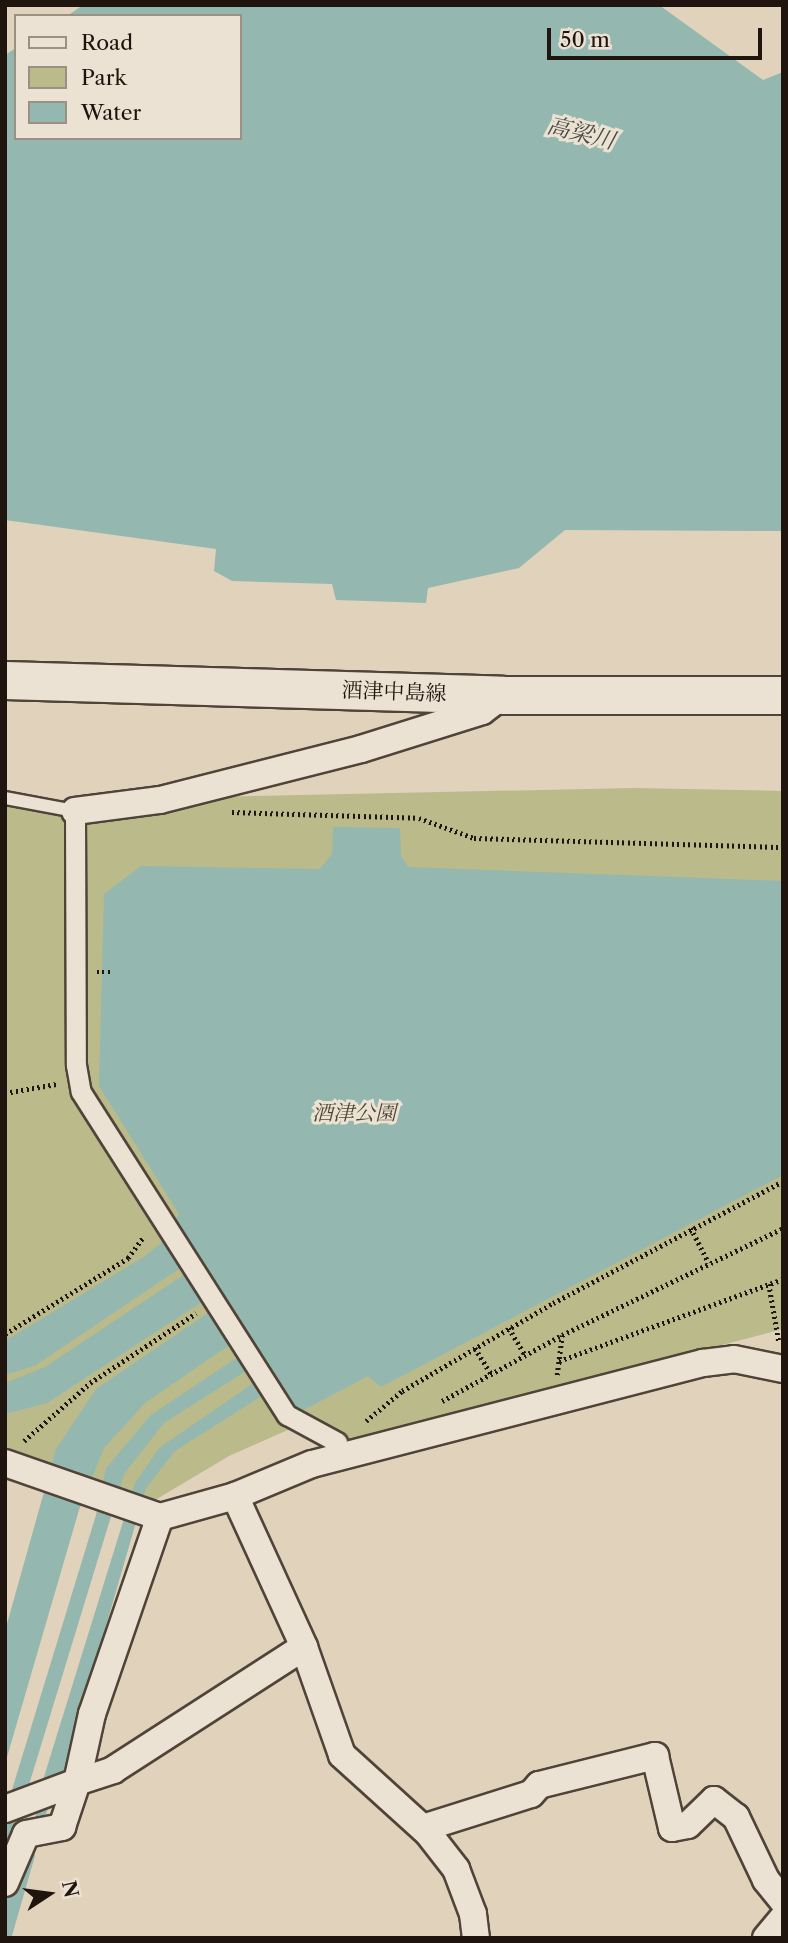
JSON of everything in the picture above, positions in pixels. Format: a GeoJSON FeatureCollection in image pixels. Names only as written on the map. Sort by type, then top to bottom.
{"type":"FeatureCollection","features":[{"type":"Feature","properties":{"kind":"main road","name":"酒津中島線"},"geometry":{"type":"LineString","coordinates":[[5,681],[503,695],[783,695]]}},
{"type":"Feature","properties":{"kind":"street"},"geometry":{"type":"LineString","coordinates":[[337,1442],[287,1415],[81,1092],[78,1080],[75,811],[160,800],[361,749],[482,711],[503,695]]}},
{"type":"Feature","properties":{"kind":"street"},"geometry":{"type":"LineString","coordinates":[[12,1454],[47,1479],[153,1515],[235,1496],[312,1464],[704,1363],[734,1359],[782,1362]]}},
{"type":"Feature","properties":{"kind":"street"},"geometry":{"type":"LineString","coordinates":[[235,1496],[304,1647],[342,1755],[423,1828],[456,1869],[473,1914],[476,1938]]}},
{"type":"Feature","properties":{"kind":"street"},"geometry":{"type":"LineString","coordinates":[[7,1882],[26,1833],[62,1827],[70,1784],[153,1515]]}},
{"type":"Feature","properties":{"kind":"street"},"geometry":{"type":"LineString","coordinates":[[5,1809],[113,1770],[304,1647]]}},
{"type":"Feature","properties":{"kind":"street"},"geometry":{"type":"LineString","coordinates":[[423,1828],[531,1794],[539,1786],[655,1756],[672,1828],[688,1825],[714,1800],[736,1817],[766,1880],[783,1901]]}},
{"type":"Feature","properties":{"kind":"street"},"geometry":{"type":"LineString","coordinates":[[766,1938],[783,1918]]}},
{"type":"Feature","properties":{"kind":"lane"},"geometry":{"type":"LineString","coordinates":[[5,798],[75,811]]}},
{"type":"Feature","properties":{"kind":"path"},"geometry":{"type":"LineString","coordinates":[[222,812],[419,818],[474,838],[783,847]]}},
{"type":"Feature","properties":{"kind":"path"},"geometry":{"type":"LineString","coordinates":[[5,1093],[78,1080]]}},
{"type":"Feature","properties":{"kind":"path"},"geometry":{"type":"LineString","coordinates":[[337,1442],[402,1391],[509,1328],[783,1181]]}},
{"type":"Feature","properties":{"kind":"path"},"geometry":{"type":"LineString","coordinates":[[5,1334],[128,1258],[159,1215]]}},
{"type":"Feature","properties":{"kind":"path"},"geometry":{"type":"LineString","coordinates":[[691,1228],[709,1263]]}},
{"type":"Feature","properties":{"kind":"path"},"geometry":{"type":"LineString","coordinates":[[430,1407],[562,1335],[783,1228]]}},
{"type":"Feature","properties":{"kind":"path"},"geometry":{"type":"LineString","coordinates":[[559,1361],[783,1279]]}},
{"type":"Feature","properties":{"kind":"path"},"geometry":{"type":"LineString","coordinates":[[769,1284],[782,1362]]}},
{"type":"Feature","properties":{"kind":"path"},"geometry":{"type":"LineString","coordinates":[[12,1454],[90,1383],[198,1311]]}},
{"type":"Feature","properties":{"kind":"path"},"geometry":{"type":"LineString","coordinates":[[509,1328],[525,1355]]}},
{"type":"Feature","properties":{"kind":"path"},"geometry":{"type":"LineString","coordinates":[[553,1400],[562,1335]]}},
{"type":"Feature","properties":{"kind":"path"},"geometry":{"type":"LineString","coordinates":[[475,1348],[491,1374]]}},
{"type":"Feature","properties":{"kind":"green space","name":"酒津公園"},"geometry":{"type":"Polygon","coordinates":[[[633,788],[783,791],[783,1329],[326,1449],[292,1428],[229,1456],[150,1503],[5,1450],[5,804],[53,811],[207,797],[633,788]]]}},
{"type":"Feature","properties":{"kind":"water","name":"高梁川"},"geometry":{"type":"Polygon","coordinates":[[[83,5],[659,5],[763,80],[783,72],[783,531],[565,530],[519,568],[428,588],[426,603],[336,600],[332,584],[232,581],[214,571],[216,549],[5,520],[5,55],[14,49],[14,140],[242,140],[242,14],[70,14],[83,5]]]}},
{"type":"Feature","properties":{"kind":"water","name":"酒津公園"},"geometry":{"type":"Polygon","coordinates":[[[333,827],[400,828],[401,856],[408,867],[783,881],[783,1175],[381,1387],[368,1376],[298,1413],[279,1385],[175,1451],[146,1488],[63,1774],[43,1780],[135,1483],[159,1448],[271,1371],[263,1360],[164,1423],[124,1474],[28,1788],[11,1793],[96,1515],[106,1468],[151,1415],[256,1345],[249,1335],[219,1352],[145,1403],[104,1448],[79,1510],[5,1764],[5,1631],[56,1449],[96,1389],[227,1300],[220,1290],[47,1403],[5,1414],[5,1383],[45,1367],[203,1262],[198,1256],[36,1365],[5,1375],[5,1341],[145,1256],[165,1240],[179,1214],[99,1086],[104,894],[141,866],[320,869],[332,854],[333,827]]]}},
{"type":"Feature","properties":{"kind":"waterway"},"geometry":{"type":"LineString","coordinates":[[35,1828],[46,1799]]}},
{"type":"Feature","properties":{"kind":"waterway"},"geometry":{"type":"LineString","coordinates":[[5,1835],[13,1811]]}},
{"type":"Feature","properties":{"kind":"waterway"},"geometry":{"type":"LineString","coordinates":[[6,1938],[30,1855]]}},
{"type":"Feature","properties":{"kind":"waterway"},"geometry":{"type":"LineString","coordinates":[[5,1916],[15,1885]]}}]}
